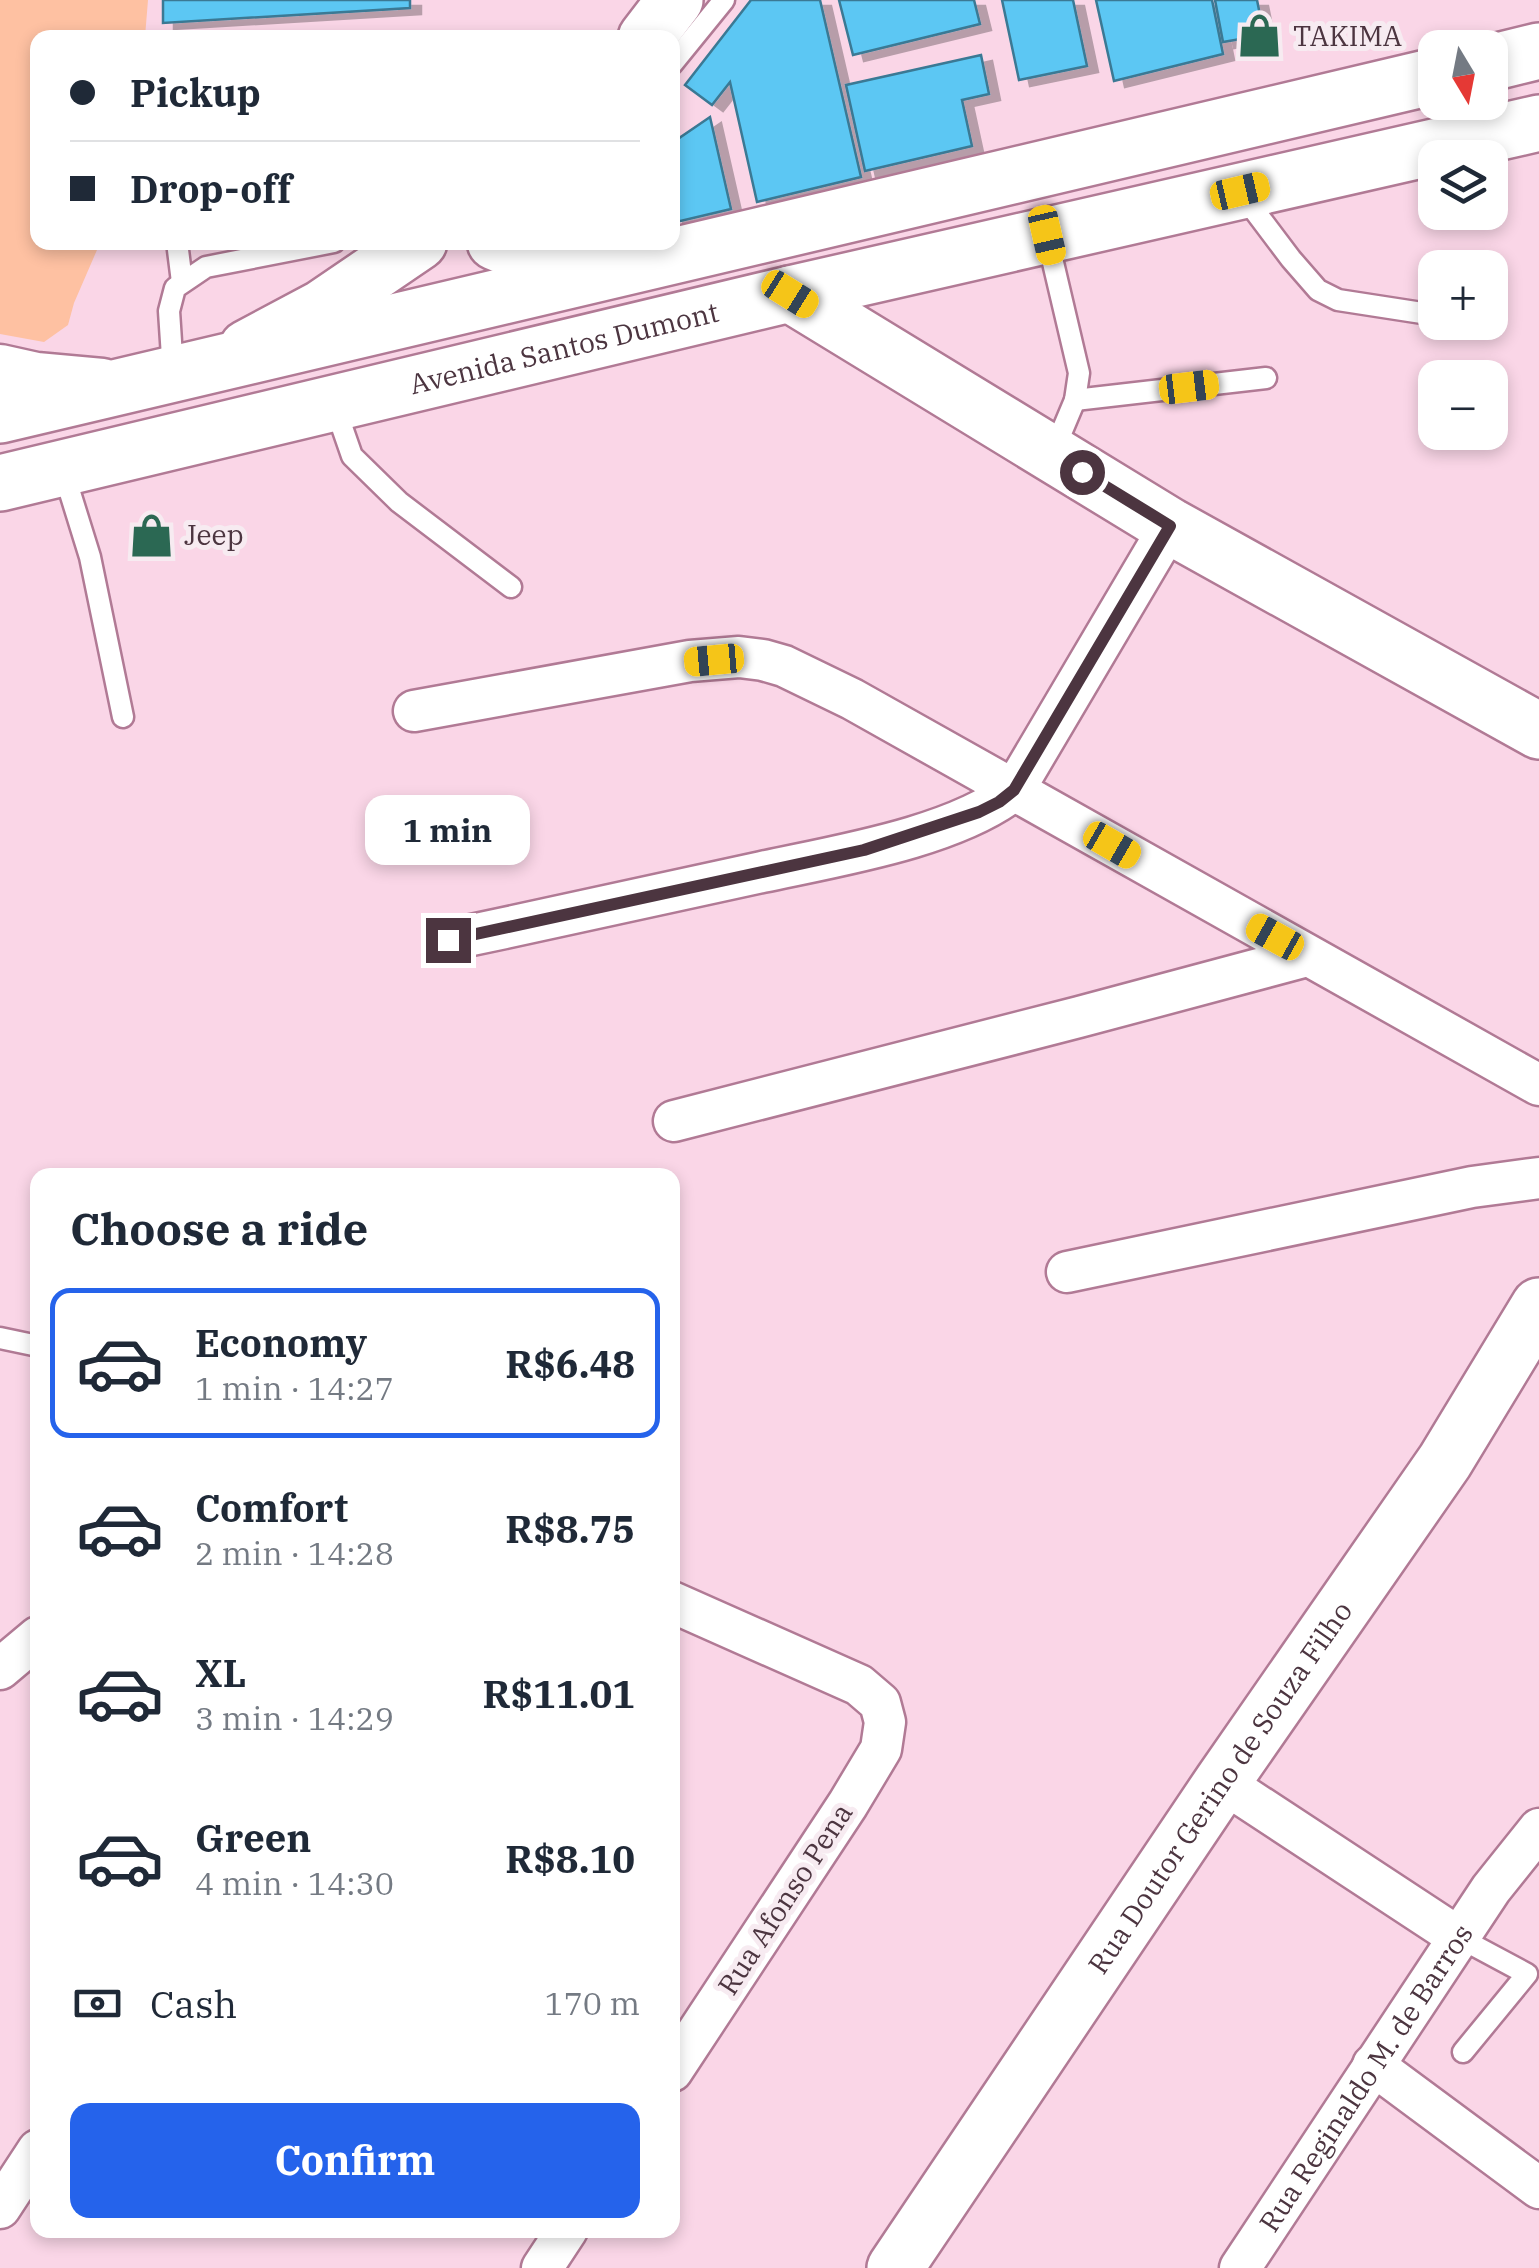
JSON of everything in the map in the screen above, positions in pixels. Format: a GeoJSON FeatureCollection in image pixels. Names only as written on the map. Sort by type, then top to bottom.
{"type":"FeatureCollection","features":[{"type":"Feature","properties":{"kind":"main road"},"geometry":{"type":"LineString","coordinates":[[652,30],[675,0]]}},
{"type":"Feature","properties":{"kind":"main road"},"geometry":{"type":"LineString","coordinates":[[1508,59],[1539,52]]}},
{"type":"Feature","properties":{"kind":"main road"},"geometry":{"type":"LineString","coordinates":[[680,238],[1418,80]]}},
{"type":"Feature","properties":{"kind":"main road","name":"Avenida Santos Dumont"},"geometry":{"type":"LineString","coordinates":[[0,483],[790,294],[1539,123]]}},
{"type":"Feature","properties":{"kind":"main road"},"geometry":{"type":"LineString","coordinates":[[194,367],[270,338],[407,250]]}},
{"type":"Feature","properties":{"kind":"main road"},"geometry":{"type":"LineString","coordinates":[[519,250],[558,264]]}},
{"type":"Feature","properties":{"kind":"main road"},"geometry":{"type":"LineString","coordinates":[[0,415],[194,367],[558,264],[623,250]]}},
{"type":"Feature","properties":{"kind":"main road"},"geometry":{"type":"LineString","coordinates":[[790,294],[1170,526],[1539,730]]}},
{"type":"Feature","properties":{"kind":"main road","name":"Rua Doutor Gerino de Souza Filho"},"geometry":{"type":"LineString","coordinates":[[895,2268],[1222,1782],[1445,1460],[1539,1306]]}},
{"type":"Feature","properties":{"kind":"street"},"geometry":{"type":"LineString","coordinates":[[0,370],[36,378],[116,386]]}},
{"type":"Feature","properties":{"kind":"street"},"geometry":{"type":"LineString","coordinates":[[448,940],[864,850],[999,802],[1014,790],[1170,526]]}},
{"type":"Feature","properties":{"kind":"street"},"geometry":{"type":"LineString","coordinates":[[414,711],[690,662],[739,658],[784,666],[852,699],[1539,1085]]}},
{"type":"Feature","properties":{"kind":"street"},"geometry":{"type":"LineString","coordinates":[[674,1121],[1308,956]]}},
{"type":"Feature","properties":{"kind":"street"},"geometry":{"type":"LineString","coordinates":[[1067,1272],[1472,1187],[1539,1178]]}},
{"type":"Feature","properties":{"kind":"street","name":"Rua Afonso Pena"},"geometry":{"type":"LineString","coordinates":[[680,1606],[859,1686],[880,1703],[885,1722],[881,1749],[848,1804],[680,2059]]}},
{"type":"Feature","properties":{"kind":"street"},"geometry":{"type":"LineString","coordinates":[[0,1669],[30,1644]]}},
{"type":"Feature","properties":{"kind":"street"},"geometry":{"type":"LineString","coordinates":[[1222,1782],[1458,1937]]}},
{"type":"Feature","properties":{"kind":"street","name":"Rua Reginaldo M. de Barros"},"geometry":{"type":"LineString","coordinates":[[1240,2268],[1458,1937],[1539,1830]]}},
{"type":"Feature","properties":{"kind":"street"},"geometry":{"type":"LineString","coordinates":[[1373,2064],[1539,2188]]}},
{"type":"Feature","properties":{"kind":"street"},"geometry":{"type":"LineString","coordinates":[[0,2208],[30,2162]]}},
{"type":"Feature","properties":{"kind":"street"},"geometry":{"type":"LineString","coordinates":[[542,2268],[562,2238]]}},
{"type":"Feature","properties":{"kind":"lane"},"geometry":{"type":"LineString","coordinates":[[680,54],[724,0]]}},
{"type":"Feature","properties":{"kind":"lane"},"geometry":{"type":"LineString","coordinates":[[1240,191],[1318,290],[1338,300],[1418,312]]}},
{"type":"Feature","properties":{"kind":"lane"},"geometry":{"type":"LineString","coordinates":[[1047,235],[1079,373],[1074,400],[1053,454]]}},
{"type":"Feature","properties":{"kind":"lane"},"geometry":{"type":"LineString","coordinates":[[177,250],[182,282]]}},
{"type":"Feature","properties":{"kind":"lane"},"geometry":{"type":"LineString","coordinates":[[194,367],[169,311],[176,288],[206,267],[293,250]]}},
{"type":"Feature","properties":{"kind":"lane"},"geometry":{"type":"LineString","coordinates":[[1074,400],[1266,378]]}},
{"type":"Feature","properties":{"kind":"lane"},"geometry":{"type":"LineString","coordinates":[[333,403],[352,456],[399,502],[511,587]]}},
{"type":"Feature","properties":{"kind":"lane"},"geometry":{"type":"LineString","coordinates":[[62,468],[90,557],[123,717]]}},
{"type":"Feature","properties":{"kind":"lane"},"geometry":{"type":"LineString","coordinates":[[0,1338],[30,1344]]}},
{"type":"Feature","properties":{"kind":"lane"},"geometry":{"type":"LineString","coordinates":[[1458,1937],[1533,1978],[1463,2052]]}},
{"type":"Feature","properties":{"kind":"shaded area"},"geometry":{"type":"Polygon","coordinates":[[[0,0],[148,0],[146,30],[30,30],[30,250],[97,250],[68,325],[44,342],[0,334],[0,0]]]}},
{"type":"Feature","properties":{"kind":"building"},"geometry":{"type":"Polygon","coordinates":[[[163,0],[410,0],[410,8],[163,23],[163,0]]]}},
{"type":"Feature","properties":{"kind":"building"},"geometry":{"type":"Polygon","coordinates":[[[751,0],[820,0],[861,177],[757,202],[730,82],[712,105],[685,85],[751,0]]]}},
{"type":"Feature","properties":{"kind":"building"},"geometry":{"type":"Polygon","coordinates":[[[839,0],[974,0],[980,24],[853,55],[839,0]]]}},
{"type":"Feature","properties":{"kind":"building"},"geometry":{"type":"Polygon","coordinates":[[[1002,0],[1073,0],[1087,66],[1019,80],[1002,0]]]}},
{"type":"Feature","properties":{"kind":"building"},"geometry":{"type":"Polygon","coordinates":[[[1096,0],[1212,0],[1223,54],[1114,81],[1096,0]]]}},
{"type":"Feature","properties":{"kind":"building"},"geometry":{"type":"Polygon","coordinates":[[[1215,0],[1257,0],[1264,35],[1223,42],[1215,0]]]}},
{"type":"Feature","properties":{"kind":"building"},"geometry":{"type":"Polygon","coordinates":[[[981,55],[989,94],[962,100],[972,146],[865,171],[846,85],[981,55]]]}},
{"type":"Feature","properties":{"kind":"building"},"geometry":{"type":"Polygon","coordinates":[[[710,117],[731,209],[680,221],[680,138],[710,117]]]}},
{"type":"Feature","properties":{"kind":"place","name":"TAKIMA"},"geometry":{"type":"Point","coordinates":[1260,36]}},
{"type":"Feature","properties":{"kind":"place","name":"Jeep"},"geometry":{"type":"Point","coordinates":[151,535]}},
{"type":"Feature","properties":{"kind":"route"},"geometry":{"type":"LineString","coordinates":[[448,940],[864,850],[934,829],[999,802],[1014,790],[1170,526],[1082,472]]}}]}
